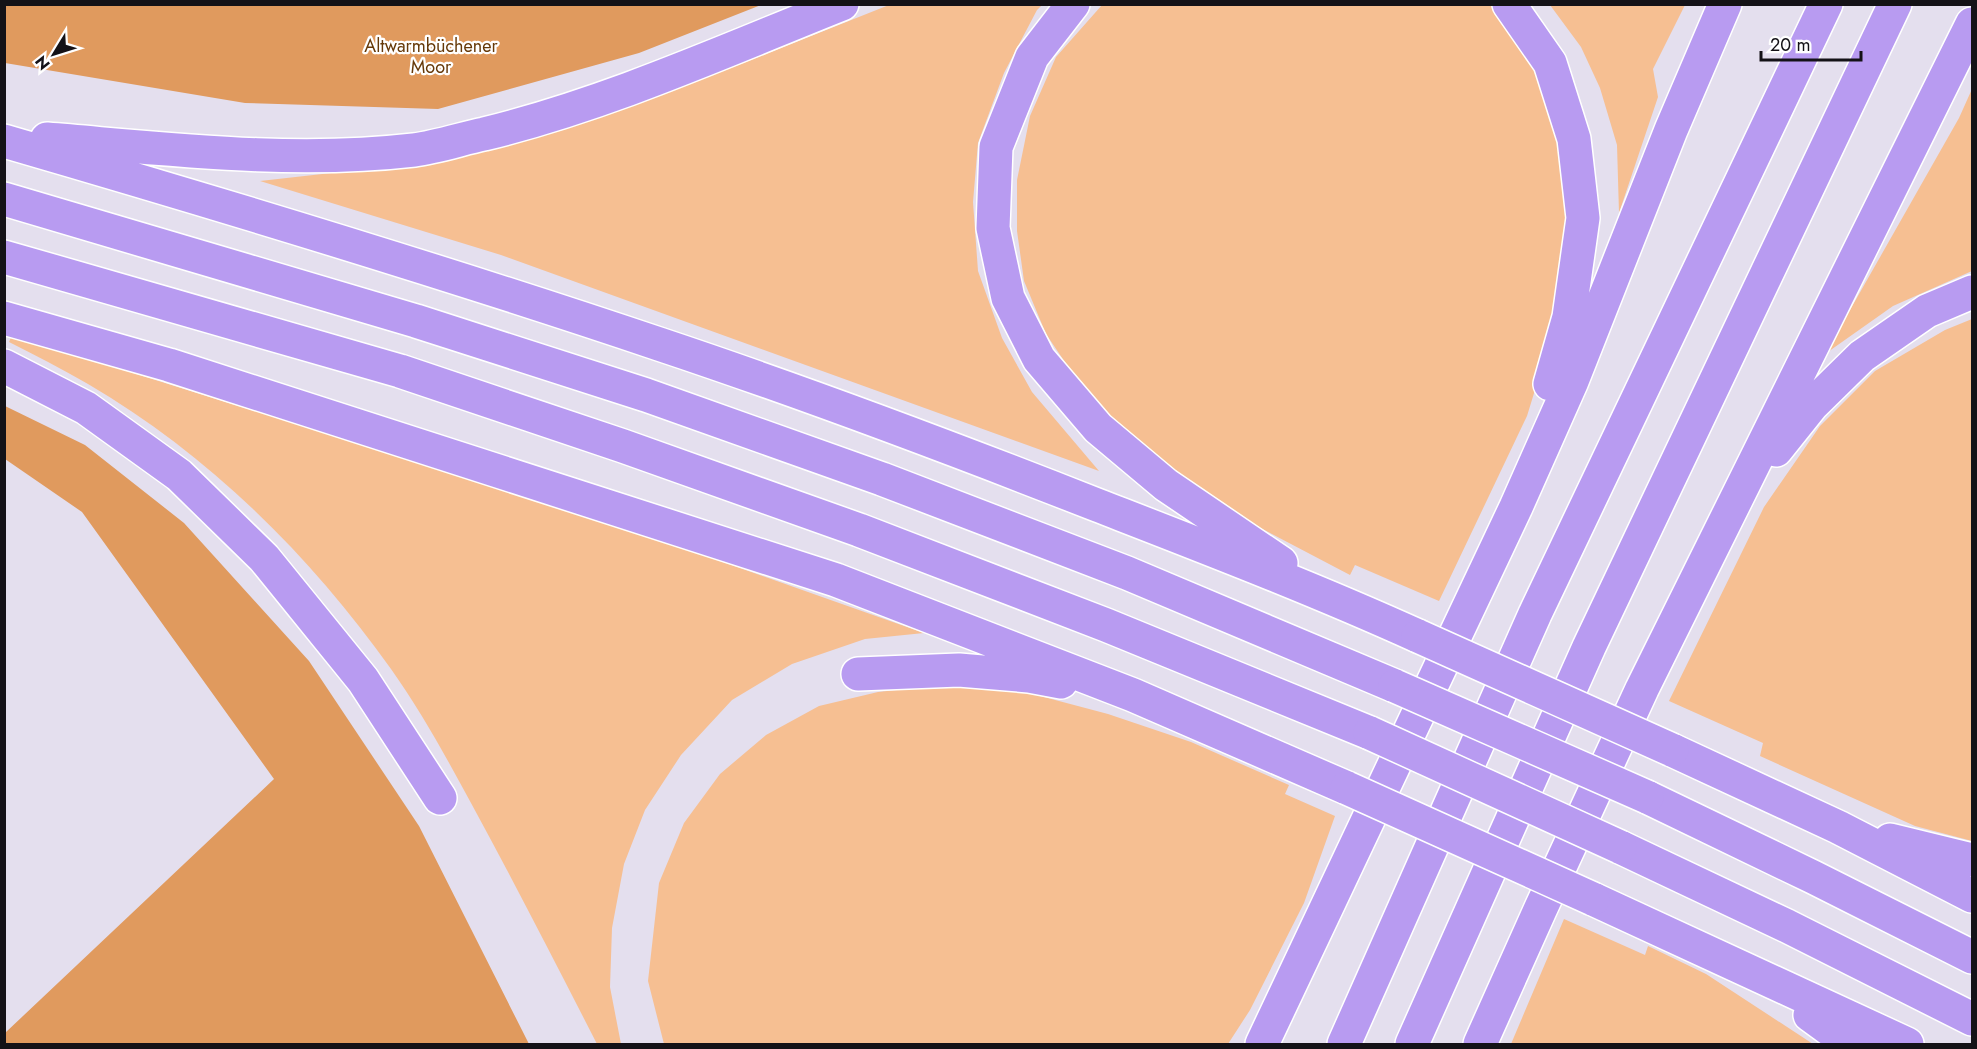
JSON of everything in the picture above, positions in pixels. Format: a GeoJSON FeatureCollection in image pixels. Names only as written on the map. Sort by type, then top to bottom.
{"type":"FeatureCollection","features":[{"type":"Feature","properties":{"kind":"highway"},"geometry":{"type":"LineString","coordinates":[[4,135],[183,151],[307,157],[415,150],[538,121],[654,80],[842,4]]}},
{"type":"Feature","properties":{"kind":"highway"},"geometry":{"type":"LineString","coordinates":[[1073,4],[1032,57],[996,147],[993,228],[1008,298],[1040,359],[1098,428],[1166,486],[1331,597]]}},
{"type":"Feature","properties":{"kind":"highway"},"geometry":{"type":"LineString","coordinates":[[1509,4],[1550,63],[1574,139],[1583,218],[1569,317],[1516,507]]}},
{"type":"Feature","properties":{"kind":"highway"},"geometry":{"type":"LineString","coordinates":[[1262,1044],[1516,507],[1572,381],[1671,130],[1725,4]]}},
{"type":"Feature","properties":{"kind":"highway"},"geometry":{"type":"LineString","coordinates":[[1344,1044],[1535,614],[1826,4]]}},
{"type":"Feature","properties":{"kind":"highway"},"geometry":{"type":"LineString","coordinates":[[1412,1044],[1589,647],[1895,4]]}},
{"type":"Feature","properties":{"kind":"highway"},"geometry":{"type":"LineString","coordinates":[[1480,1044],[1637,700],[1972,24]]}},
{"type":"Feature","properties":{"kind":"highway"},"geometry":{"type":"LineString","coordinates":[[4,141],[317,233],[662,345],[963,453],[1331,597],[1838,827],[1972,896]]}},
{"type":"Feature","properties":{"kind":"highway"},"geometry":{"type":"LineString","coordinates":[[4,199],[416,321],[646,395],[882,479],[1128,573],[1395,686],[1647,797],[1972,957]]}},
{"type":"Feature","properties":{"kind":"highway"},"geometry":{"type":"LineString","coordinates":[[4,257],[400,371],[634,450],[859,530],[1064,608],[1370,733],[1787,926],[1972,1019]]}},
{"type":"Feature","properties":{"kind":"highway"},"geometry":{"type":"LineString","coordinates":[[1734,503],[1812,405],[1862,356],[1927,311],[1972,292]]}},
{"type":"Feature","properties":{"kind":"highway"},"geometry":{"type":"LineString","coordinates":[[4,318],[169,365],[836,580],[1133,695],[1347,788],[1907,1044]]}},
{"type":"Feature","properties":{"kind":"highway"},"geometry":{"type":"LineString","coordinates":[[4,366],[86,408],[178,475],[264,558],[363,680],[440,798]]}},
{"type":"Feature","properties":{"kind":"highway"},"geometry":{"type":"LineString","coordinates":[[858,674],[959,670],[1029,676],[1133,695]]}},
{"type":"Feature","properties":{"kind":"highway"},"geometry":{"type":"LineString","coordinates":[[1838,827],[1972,860]]}},
{"type":"Feature","properties":{"kind":"highway"},"geometry":{"type":"LineString","coordinates":[[1742,967],[1850,1044]]}},
{"type":"Feature","properties":{"kind":"highway"},"geometry":{"type":"LineString","coordinates":[[1248,1044],[1281,1005]]}},
{"type":"Feature","properties":{"kind":"shaded area"},"geometry":{"type":"Polygon","coordinates":[[[1492,4],[1536,62],[1564,139],[1573,203],[1555,325],[1527,416],[1439,601],[1355,565],[1350,575],[1230,512],[1179,476],[1134,439],[1081,386],[1046,334],[1024,281],[1017,231],[1017,180],[1030,116],[1056,57],[1102,5],[1492,4]]]}},
{"type":"Feature","properties":{"kind":"shaded area"},"geometry":{"type":"Polygon","coordinates":[[[889,5],[1042,5],[1037,10],[1004,73],[978,143],[973,202],[978,271],[1002,338],[1032,392],[1099,471],[501,255],[260,181],[438,161],[566,129],[733,67],[889,5]]]}},
{"type":"Feature","properties":{"kind":"shaded area"},"geometry":{"type":"Polygon","coordinates":[[[1550,5],[1685,5],[1653,69],[1658,97],[1619,213],[1617,145],[1600,88],[1581,47],[1550,5]]]}},
{"type":"Feature","properties":{"kind":"shaded area"},"geometry":{"type":"Polygon","coordinates":[[[1972,89],[1972,271],[1893,306],[1825,354],[1959,118],[1972,89]]]}},
{"type":"Feature","properties":{"kind":"shaded area"},"geometry":{"type":"Polygon","coordinates":[[[1972,319],[1972,841],[1915,826],[1760,756],[1763,743],[1669,701],[1764,507],[1820,426],[1875,371],[1945,330],[1972,319]]]}},
{"type":"Feature","properties":{"kind":"shaded area"},"geometry":{"type":"Polygon","coordinates":[[[12,335],[618,525],[924,633],[865,639],[792,664],[732,700],[681,755],[645,810],[624,864],[612,928],[610,987],[621,1044],[597,1044],[433,734],[391,669],[327,587],[255,510],[175,442],[88,384],[9,342],[12,335]]]}},
{"type":"Feature","properties":{"kind":"shaded area"},"geometry":{"type":"Polygon","coordinates":[[[951,684],[1025,692],[1108,714],[1191,742],[1289,785],[1285,794],[1335,816],[1304,903],[1250,1010],[1228,1044],[664,1044],[648,981],[659,883],[684,823],[720,774],[766,735],[819,706],[878,692],[951,684]]]}},
{"type":"Feature","properties":{"kind":"shaded area"},"geometry":{"type":"Polygon","coordinates":[[[1564,919],[1645,955],[1648,946],[1706,974],[1813,1044],[1511,1044],[1564,919]]]}},
{"type":"Feature","properties":{"kind":"green space","name":"Altwarmbüchener Moor"},"geometry":{"type":"Polygon","coordinates":[[[4,5],[761,5],[639,53],[438,109],[245,103],[5,63],[4,5]]]}},
{"type":"Feature","properties":{"kind":"green space"},"geometry":{"type":"Polygon","coordinates":[[[5,406],[85,445],[184,523],[309,661],[419,826],[529,1044],[5,1044],[5,1033],[274,779],[82,512],[5,459],[5,406]]]}}]}
